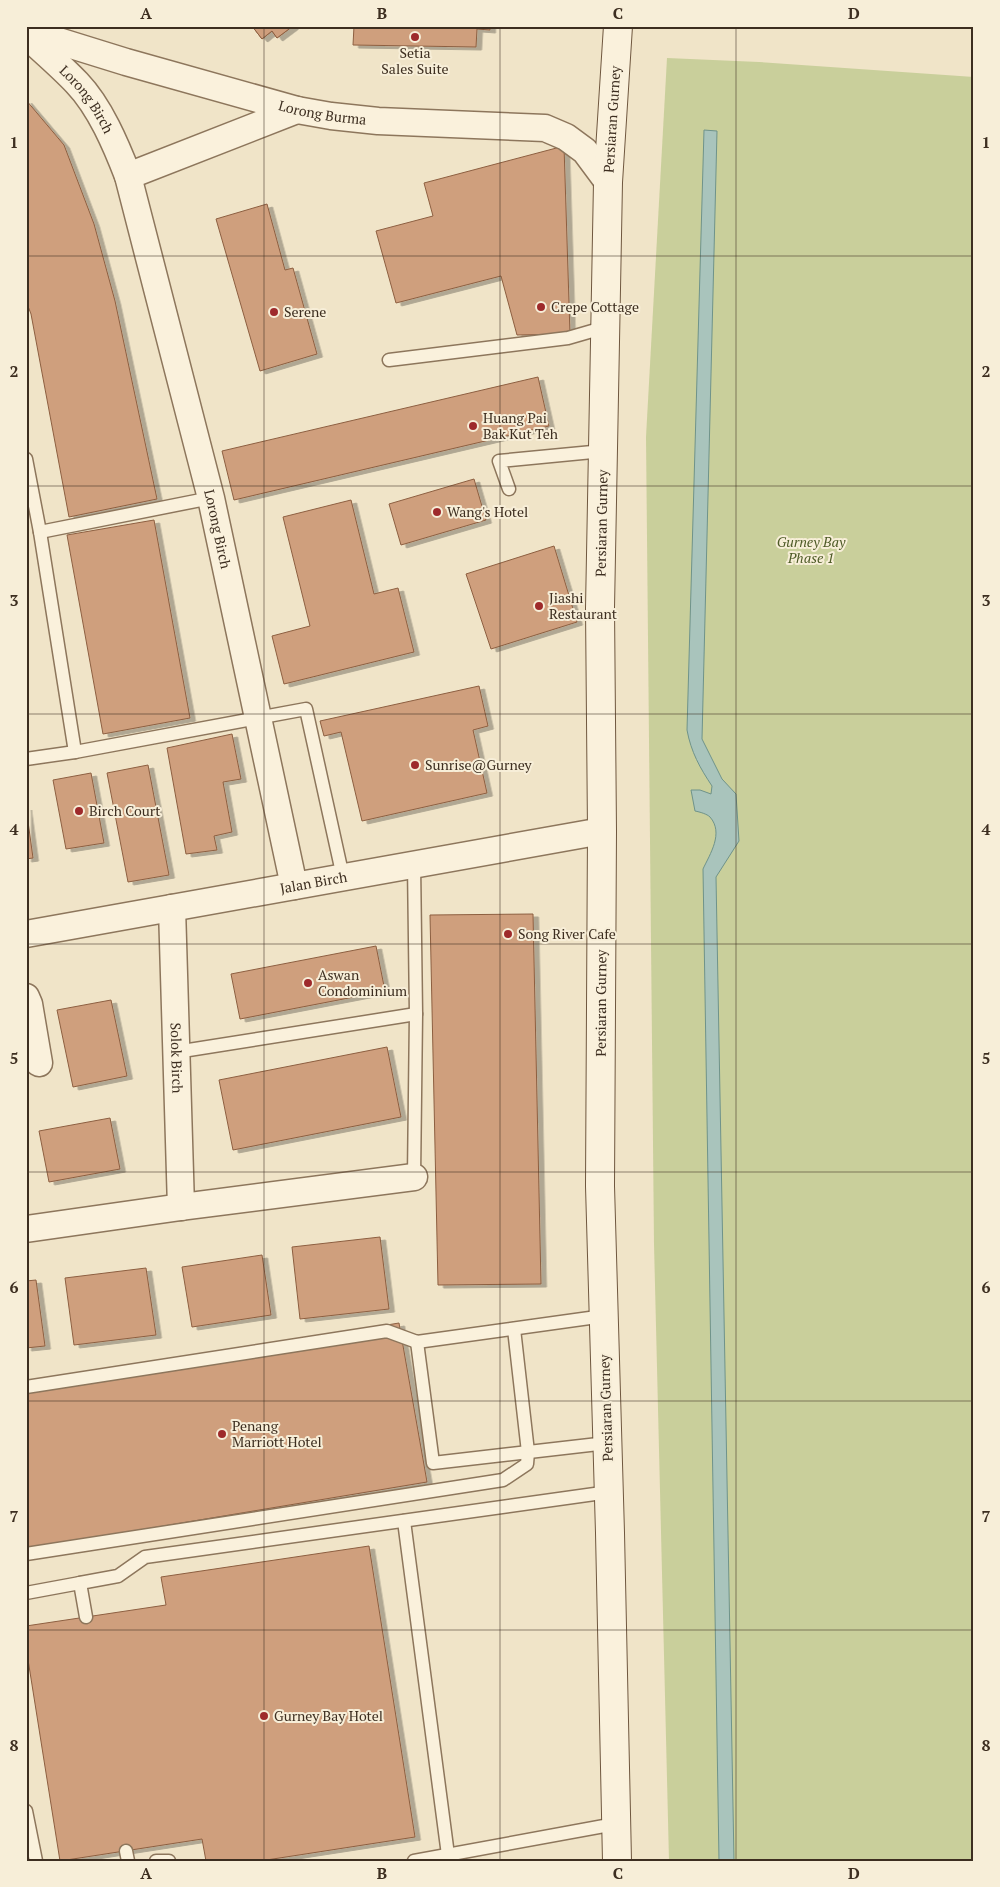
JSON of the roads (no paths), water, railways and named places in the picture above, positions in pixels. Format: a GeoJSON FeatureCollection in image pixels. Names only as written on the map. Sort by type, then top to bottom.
{"type":"FeatureCollection","features":[{"type":"Feature","properties":{"kind":"main road","name":"Persiaran Gurney"},"geometry":{"type":"LineString","coordinates":[[617,1861],[600,1186],[602,831],[600,608],[608,182],[618,26]]}},
{"type":"Feature","properties":{"kind":"street","name":"Lorong Burma"},"geometry":{"type":"LineString","coordinates":[[26,31],[126,62],[297,110],[378,121],[545,128],[566,137],[584,151],[608,182]]}},
{"type":"Feature","properties":{"kind":"street","name":"Lorong Birch"},"geometry":{"type":"LineString","coordinates":[[26,35],[78,84],[102,118],[115,142],[128,176],[211,498],[294,886]]}},
{"type":"Feature","properties":{"kind":"street"},"geometry":{"type":"LineString","coordinates":[[128,176],[297,110]]}},
{"type":"Feature","properties":{"kind":"street","name":"Jalan Birch"},"geometry":{"type":"LineString","coordinates":[[26,934],[602,831]]}},
{"type":"Feature","properties":{"kind":"street","name":"Solok Birch"},"geometry":{"type":"LineString","coordinates":[[172,908],[181,1207]]}},
{"type":"Feature","properties":{"kind":"street"},"geometry":{"type":"LineString","coordinates":[[26,997],[30,1004],[39,1063]]}},
{"type":"Feature","properties":{"kind":"street"},"geometry":{"type":"LineString","coordinates":[[26,1229],[414,1177]]}},
{"type":"Feature","properties":{"kind":"lane"},"geometry":{"type":"LineString","coordinates":[[390,360],[568,338],[606,326]]}},
{"type":"Feature","properties":{"kind":"lane"},"geometry":{"type":"LineString","coordinates":[[509,489],[499,461],[603,451]]}},
{"type":"Feature","properties":{"kind":"lane"},"geometry":{"type":"LineString","coordinates":[[26,459],[40,532],[75,752]]}},
{"type":"Feature","properties":{"kind":"lane"},"geometry":{"type":"LineString","coordinates":[[40,532],[211,498]]}},
{"type":"Feature","properties":{"kind":"lane"},"geometry":{"type":"LineString","coordinates":[[26,758],[75,752],[306,709],[343,877]]}},
{"type":"Feature","properties":{"kind":"lane"},"geometry":{"type":"LineString","coordinates":[[414,864],[416,1014],[414,1177]]}},
{"type":"Feature","properties":{"kind":"lane"},"geometry":{"type":"LineString","coordinates":[[176,1052],[416,1014]]}},
{"type":"Feature","properties":{"kind":"lane"},"geometry":{"type":"LineString","coordinates":[[26,1387],[387,1331],[417,1342],[604,1316]]}},
{"type":"Feature","properties":{"kind":"lane"},"geometry":{"type":"LineString","coordinates":[[26,1554],[503,1480],[528,1464],[514,1329]]}},
{"type":"Feature","properties":{"kind":"lane"},"geometry":{"type":"LineString","coordinates":[[417,1342],[434,1463],[607,1443]]}},
{"type":"Feature","properties":{"kind":"lane"},"geometry":{"type":"LineString","coordinates":[[26,1593],[118,1576],[145,1557],[609,1492]]}},
{"type":"Feature","properties":{"kind":"lane"},"geometry":{"type":"LineString","coordinates":[[404,1521],[448,1854]]}},
{"type":"Feature","properties":{"kind":"lane"},"geometry":{"type":"LineString","coordinates":[[80,1583],[86,1617]]}},
{"type":"Feature","properties":{"kind":"lane"},"geometry":{"type":"LineString","coordinates":[[26,1812],[36,1861]]}},
{"type":"Feature","properties":{"kind":"lane"},"geometry":{"type":"LineString","coordinates":[[414,1861],[615,1824]]}},
{"type":"Feature","properties":{"kind":"lane"},"geometry":{"type":"LineString","coordinates":[[156,1861],[169,1861]]}},
{"type":"Feature","properties":{"kind":"water"},"geometry":{"type":"Polygon","coordinates":[[[704,130],[717,131],[702,739],[722,779],[736,794],[739,841],[716,877],[734,1861],[719,1861],[703,869],[712,850],[716,830],[710,817],[695,811],[691,790],[700,790],[711,794],[712,786],[696,760],[687,730],[704,130]]]}},
{"type":"Feature","properties":{"kind":"place","name":"Setia Sales Suite"},"geometry":{"type":"Point","coordinates":[415,37]}},
{"type":"Feature","properties":{"kind":"place","name":"Crepe Cottage"},"geometry":{"type":"Point","coordinates":[541,307]}},
{"type":"Feature","properties":{"kind":"place","name":"Serene"},"geometry":{"type":"Point","coordinates":[274,312]}},
{"type":"Feature","properties":{"kind":"place","name":"Huang Pai Bak Kut Teh"},"geometry":{"type":"Point","coordinates":[473,426]}},
{"type":"Feature","properties":{"kind":"place","name":"Wang's Hotel"},"geometry":{"type":"Point","coordinates":[437,512]}},
{"type":"Feature","properties":{"kind":"place","name":"Jiashi Restaurant"},"geometry":{"type":"Point","coordinates":[539,606]}},
{"type":"Feature","properties":{"kind":"place","name":"Sunrise@Gurney"},"geometry":{"type":"Point","coordinates":[415,765]}},
{"type":"Feature","properties":{"kind":"place","name":"Birch Court"},"geometry":{"type":"Point","coordinates":[79,811]}},
{"type":"Feature","properties":{"kind":"place","name":"Song River Cafe"},"geometry":{"type":"Point","coordinates":[508,934]}},
{"type":"Feature","properties":{"kind":"place","name":"Aswan Condominium"},"geometry":{"type":"Point","coordinates":[308,983]}},
{"type":"Feature","properties":{"kind":"place","name":"Penang Marriott Hotel"},"geometry":{"type":"Point","coordinates":[222,1434]}},
{"type":"Feature","properties":{"kind":"place","name":"Gurney Bay Hotel"},"geometry":{"type":"Point","coordinates":[264,1716]}},
{"type":"Feature","properties":{"kind":"park label","name":"Gurney Bay Phase 1"},"geometry":{"type":"Point","coordinates":[811,550]}}]}
